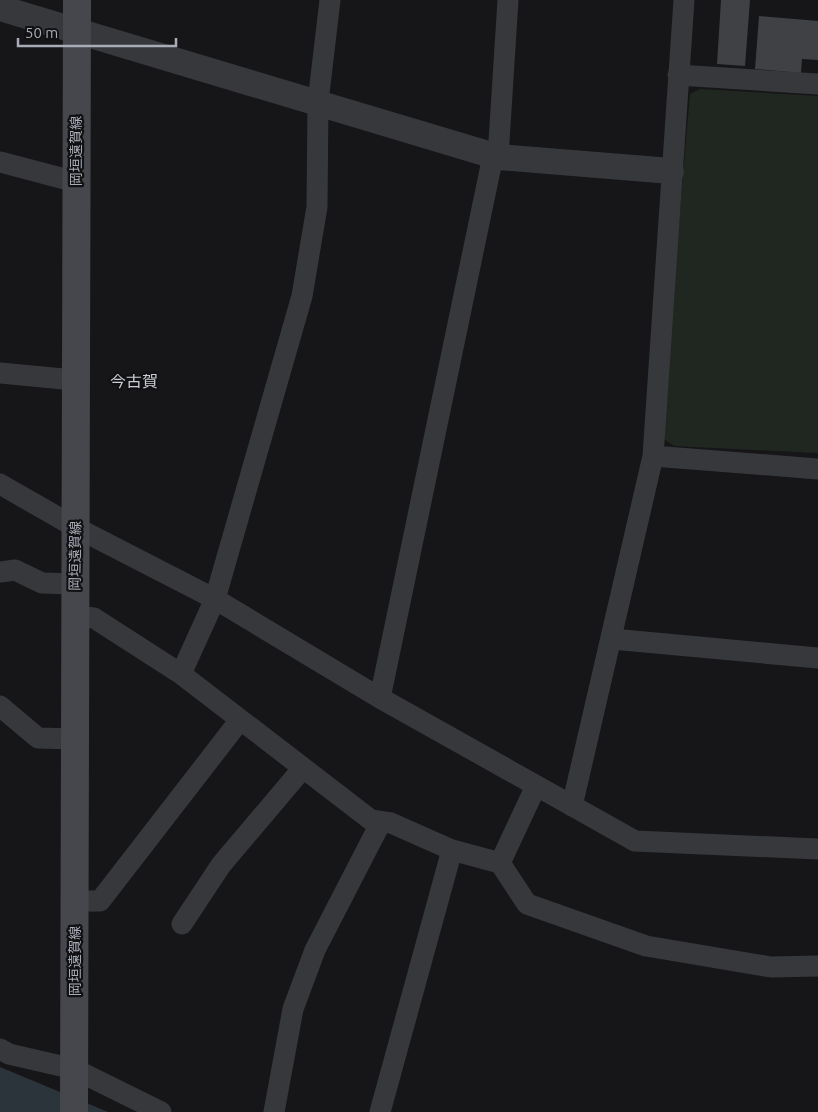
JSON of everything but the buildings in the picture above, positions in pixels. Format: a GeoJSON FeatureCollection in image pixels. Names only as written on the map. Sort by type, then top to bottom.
{"type":"FeatureCollection","features":[{"type":"Feature","properties":{"kind":"main road","name":"岡垣遠賀線"},"geometry":{"type":"LineString","coordinates":[[74,1112],[76,901],[74,380],[77,0]]}},
{"type":"Feature","properties":{"kind":"street"},"geometry":{"type":"LineString","coordinates":[[181,674],[216,599],[302,296],[316,207],[318,102],[330,0]]}},
{"type":"Feature","properties":{"kind":"street"},"geometry":{"type":"LineString","coordinates":[[380,698],[495,157],[508,0]]}},
{"type":"Feature","properties":{"kind":"street"},"geometry":{"type":"LineString","coordinates":[[572,806],[653,456],[684,0]]}},
{"type":"Feature","properties":{"kind":"street"},"geometry":{"type":"LineString","coordinates":[[0,8],[318,102],[495,157],[671,170]]}},
{"type":"Feature","properties":{"kind":"street"},"geometry":{"type":"LineString","coordinates":[[678,74],[818,84]]}},
{"type":"Feature","properties":{"kind":"street"},"geometry":{"type":"LineString","coordinates":[[0,162],[76,182]]}},
{"type":"Feature","properties":{"kind":"street"},"geometry":{"type":"LineString","coordinates":[[0,373],[74,380]]}},
{"type":"Feature","properties":{"kind":"street"},"geometry":{"type":"LineString","coordinates":[[653,456],[818,469]]}},
{"type":"Feature","properties":{"kind":"street"},"geometry":{"type":"LineString","coordinates":[[0,484],[75,527],[216,599],[380,698],[635,841],[818,849]]}},
{"type":"Feature","properties":{"kind":"street"},"geometry":{"type":"LineString","coordinates":[[0,572],[15,570],[42,583],[74,584]]}},
{"type":"Feature","properties":{"kind":"street"},"geometry":{"type":"LineString","coordinates":[[74,616],[94,618],[181,674],[371,820],[391,823],[452,850],[500,863],[527,904],[646,946],[771,967],[818,966]]}},
{"type":"Feature","properties":{"kind":"street"},"geometry":{"type":"LineString","coordinates":[[612,639],[818,658]]}},
{"type":"Feature","properties":{"kind":"street"},"geometry":{"type":"LineString","coordinates":[[0,706],[38,738],[75,739]]}},
{"type":"Feature","properties":{"kind":"street"},"geometry":{"type":"LineString","coordinates":[[76,901],[100,901],[240,720]]}},
{"type":"Feature","properties":{"kind":"street"},"geometry":{"type":"LineString","coordinates":[[182,924],[221,865],[303,768]]}},
{"type":"Feature","properties":{"kind":"street"},"geometry":{"type":"LineString","coordinates":[[500,863],[536,786]]}},
{"type":"Feature","properties":{"kind":"street"},"geometry":{"type":"LineString","coordinates":[[274,1112],[293,1009],[314,950],[381,822]]}},
{"type":"Feature","properties":{"kind":"street"},"geometry":{"type":"LineString","coordinates":[[380,1112],[452,850]]}},
{"type":"Feature","properties":{"kind":"street"},"geometry":{"type":"LineString","coordinates":[[0,1049],[9,1054],[74,1069],[161,1112]]}},
{"type":"Feature","properties":{"kind":"shaded area"},"geometry":{"type":"Polygon","coordinates":[[[700,89],[818,96],[818,453],[674,446],[665,440],[661,431],[690,94],[700,89]]]}},
{"type":"Feature","properties":{"kind":"shaded area"},"geometry":{"type":"Polygon","coordinates":[[[0,1067],[108,1112],[0,1112],[0,1067]]]}},
{"type":"Feature","properties":{"kind":"district","name":"今古賀"},"geometry":{"type":"Point","coordinates":[134,381]}}]}
